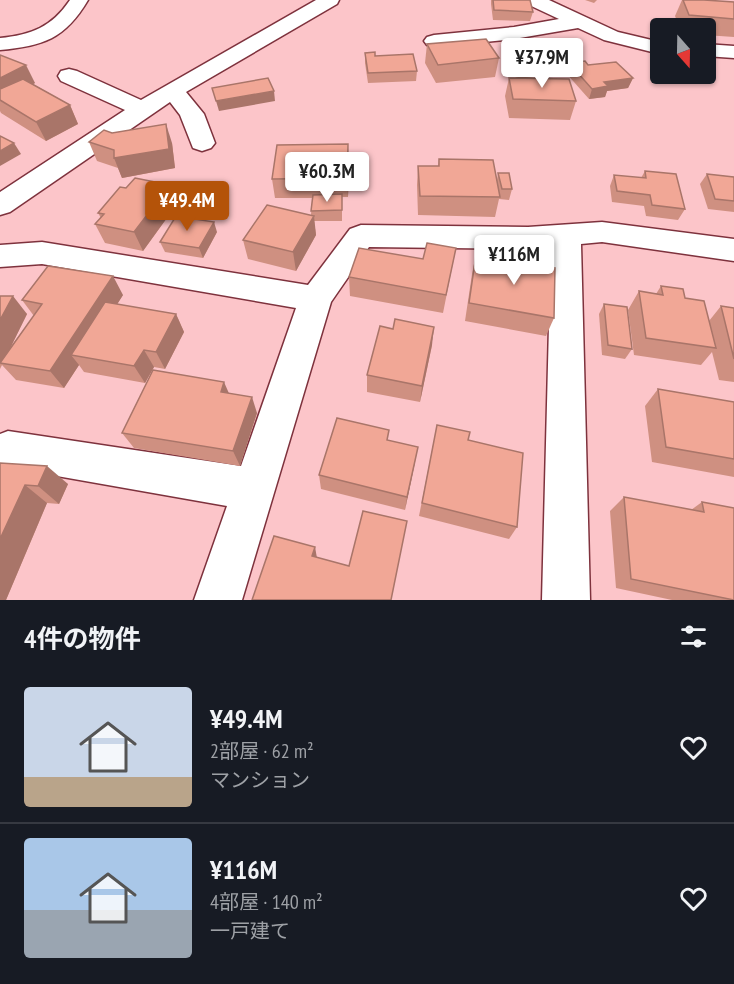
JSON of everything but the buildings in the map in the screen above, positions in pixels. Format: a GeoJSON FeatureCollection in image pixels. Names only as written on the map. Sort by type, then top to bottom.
{"type":"FeatureCollection","features":[{"type":"Feature","properties":{"kind":"street"},"geometry":{"type":"LineString","coordinates":[[0,44],[25,42],[46,35],[62,25],[79,0]]}},
{"type":"Feature","properties":{"kind":"street"},"geometry":{"type":"LineString","coordinates":[[0,204],[144,111],[172,90],[330,0]]}},
{"type":"Feature","properties":{"kind":"street"},"geometry":{"type":"LineString","coordinates":[[534,0],[611,36],[650,46]]}},
{"type":"Feature","properties":{"kind":"street"},"geometry":{"type":"LineString","coordinates":[[434,41],[514,33],[578,22]]}},
{"type":"Feature","properties":{"kind":"street"},"geometry":{"type":"LineString","coordinates":[[716,51],[734,52]]}},
{"type":"Feature","properties":{"kind":"street"},"geometry":{"type":"LineString","coordinates":[[69,76],[144,111]]}},
{"type":"Feature","properties":{"kind":"street"},"geometry":{"type":"LineString","coordinates":[[172,90],[192,114],[202,143]]}},
{"type":"Feature","properties":{"kind":"street"},"geometry":{"type":"LineString","coordinates":[[218,600],[316,299],[361,236],[528,238],[602,232],[734,250]]}},
{"type":"Feature","properties":{"kind":"street"},"geometry":{"type":"LineString","coordinates":[[566,234],[566,600]]}},
{"type":"Feature","properties":{"kind":"street"},"geometry":{"type":"LineString","coordinates":[[0,256],[42,253],[316,299]]}},
{"type":"Feature","properties":{"kind":"street"},"geometry":{"type":"LineString","coordinates":[[8,450],[253,489]]}}]}
